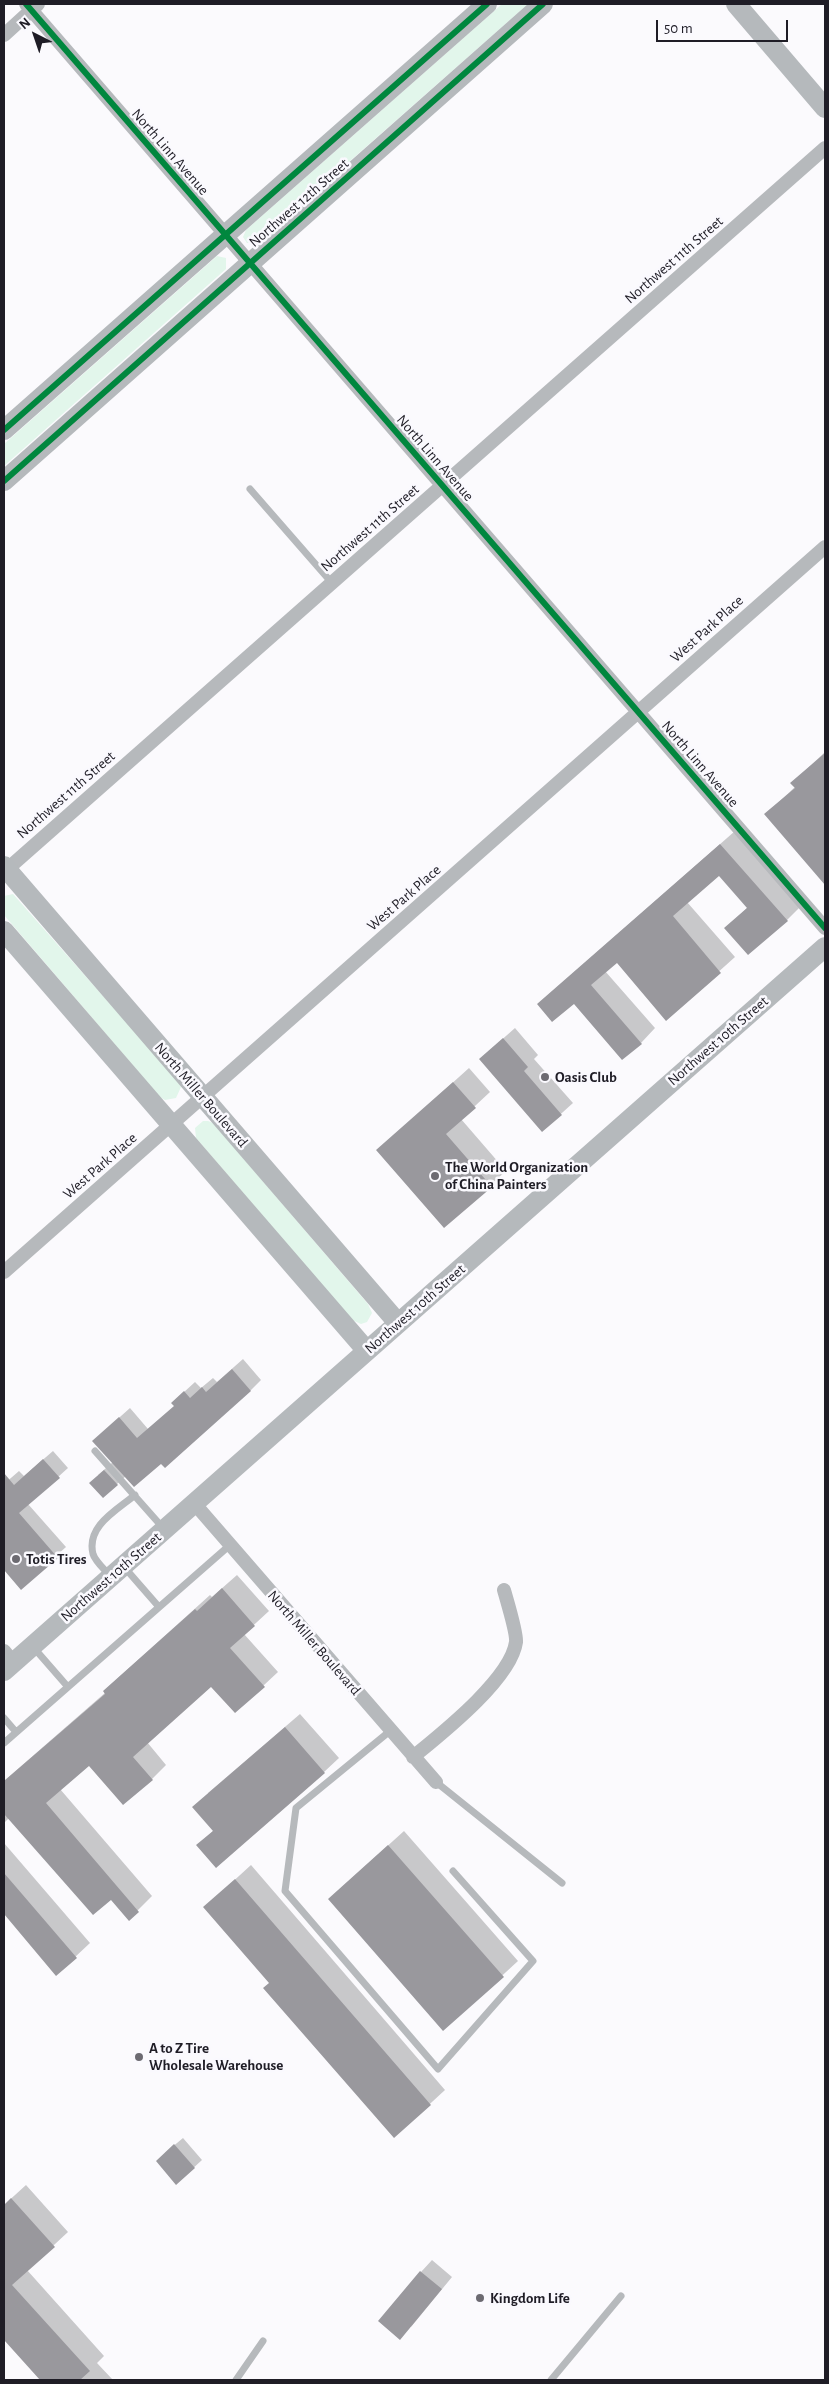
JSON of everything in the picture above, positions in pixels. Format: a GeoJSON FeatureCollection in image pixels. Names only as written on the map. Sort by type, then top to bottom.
{"type":"FeatureCollection","features":[{"type":"Feature","properties":{"kind":"street","name":"Northwest 12th Street"},"geometry":{"type":"LineString","coordinates":[[4,430],[487,4]]}},
{"type":"Feature","properties":{"kind":"street","name":"Northwest 12th Street"},"geometry":{"type":"LineString","coordinates":[[4,481],[543,4]]}},
{"type":"Feature","properties":{"kind":"street"},"geometry":{"type":"LineString","coordinates":[[736,4],[825,108]]}},
{"type":"Feature","properties":{"kind":"street","name":"North Linn Avenue"},"geometry":{"type":"LineString","coordinates":[[32,6],[225,235],[825,928]]}},
{"type":"Feature","properties":{"kind":"street"},"geometry":{"type":"LineString","coordinates":[[4,35],[32,6]]}},
{"type":"Feature","properties":{"kind":"street","name":"Northwest 11th Street"},"geometry":{"type":"LineString","coordinates":[[5,869],[825,148]]}},
{"type":"Feature","properties":{"kind":"street","name":"West Park Place"},"geometry":{"type":"LineString","coordinates":[[4,1272],[825,547]]}},
{"type":"Feature","properties":{"kind":"street","name":"North Miller Boulevard"},"geometry":{"type":"LineString","coordinates":[[5,869],[398,1324]]}},
{"type":"Feature","properties":{"kind":"street"},"geometry":{"type":"LineString","coordinates":[[4,931],[367,1351]]}},
{"type":"Feature","properties":{"kind":"street","name":"Northwest 10th Street"},"geometry":{"type":"LineString","coordinates":[[7,1661],[32,1646],[825,947]]}},
{"type":"Feature","properties":{"kind":"street","name":"North Miller Boulevard"},"geometry":{"type":"LineString","coordinates":[[194,1503],[436,1782]]}},
{"type":"Feature","properties":{"kind":"street"},"geometry":{"type":"LineString","coordinates":[[413,1757],[480,1698],[504,1669],[516,1641],[504,1590]]}},
{"type":"Feature","properties":{"kind":"lane"},"geometry":{"type":"LineString","coordinates":[[250,489],[332,583]]}},
{"type":"Feature","properties":{"kind":"lane"},"geometry":{"type":"LineString","coordinates":[[95,1451],[165,1529]]}},
{"type":"Feature","properties":{"kind":"lane"},"geometry":{"type":"LineString","coordinates":[[135,1496],[98,1525],[93,1539],[93,1555],[117,1571],[159,1608]]}},
{"type":"Feature","properties":{"kind":"lane"},"geometry":{"type":"LineString","coordinates":[[4,1743],[230,1545]]}},
{"type":"Feature","properties":{"kind":"lane"},"geometry":{"type":"LineString","coordinates":[[32,1646],[68,1687]]}},
{"type":"Feature","properties":{"kind":"lane"},"geometry":{"type":"LineString","coordinates":[[4,1718],[16,1732]]}},
{"type":"Feature","properties":{"kind":"lane"},"geometry":{"type":"LineString","coordinates":[[390,1731],[296,1808],[285,1891],[438,2069],[532,1961],[453,1871]]}},
{"type":"Feature","properties":{"kind":"lane"},"geometry":{"type":"LineString","coordinates":[[436,1782],[562,1884]]}},
{"type":"Feature","properties":{"kind":"lane"},"geometry":{"type":"LineString","coordinates":[[551,2380],[621,2296]]}},
{"type":"Feature","properties":{"kind":"lane"},"geometry":{"type":"LineString","coordinates":[[236,2380],[263,2341]]}},
{"type":"Feature","properties":{"kind":"green space"},"geometry":{"type":"Polygon","coordinates":[[[502,4],[528,4],[257,243],[247,243],[243,237],[246,230],[502,4]]]}},
{"type":"Feature","properties":{"kind":"green space"},"geometry":{"type":"Polygon","coordinates":[[[217,256],[226,258],[226,269],[4,466],[4,444],[217,256]]]}},
{"type":"Feature","properties":{"kind":"green space"},"geometry":{"type":"Polygon","coordinates":[[[13,894],[178,1081],[181,1087],[176,1098],[165,1100],[160,1097],[4,915],[4,896],[13,894]]]}},
{"type":"Feature","properties":{"kind":"green space"},"geometry":{"type":"Polygon","coordinates":[[[203,1121],[213,1123],[368,1304],[372,1313],[367,1322],[361,1324],[352,1320],[196,1138],[195,1128],[203,1121]]]}},
{"type":"Feature","properties":{"kind":"building"},"geometry":{"type":"Polygon","coordinates":[[[825,753],[825,885],[764,814],[795,788],[790,783],[825,753]]]}},
{"type":"Feature","properties":{"kind":"building"},"geometry":{"type":"Polygon","coordinates":[[[720,844],[788,921],[748,955],[724,928],[747,908],[719,876],[673,916],[721,973],[666,1021],[617,963],[591,985],[642,1044],[622,1060],[574,1004],[552,1022],[537,1004],[720,844]]]}},
{"type":"Feature","properties":{"kind":"building"},"geometry":{"type":"Polygon","coordinates":[[[503,1038],[528,1067],[524,1071],[562,1115],[542,1132],[479,1059],[503,1038]]]}},
{"type":"Feature","properties":{"kind":"building"},"geometry":{"type":"Polygon","coordinates":[[[453,1082],[476,1108],[446,1134],[492,1187],[444,1228],[376,1150],[453,1082]]]}},
{"type":"Feature","properties":{"kind":"building"},"geometry":{"type":"Polygon","coordinates":[[[232,1369],[251,1391],[165,1468],[161,1464],[134,1487],[92,1441],[119,1417],[137,1438],[174,1406],[171,1403],[184,1391],[190,1398],[202,1387],[206,1392],[232,1369]]]}},
{"type":"Feature","properties":{"kind":"building"},"geometry":{"type":"Polygon","coordinates":[[[43,1459],[60,1478],[19,1513],[58,1558],[21,1590],[4,1570],[4,1473],[14,1485],[43,1459]]]}},
{"type":"Feature","properties":{"kind":"building"},"geometry":{"type":"Polygon","coordinates":[[[104,1470],[118,1485],[103,1498],[89,1483],[104,1470]]]}},
{"type":"Feature","properties":{"kind":"building"},"geometry":{"type":"Polygon","coordinates":[[[222,1588],[255,1626],[230,1648],[265,1687],[235,1713],[211,1687],[133,1757],[153,1780],[123,1805],[89,1766],[46,1803],[139,1912],[129,1921],[111,1900],[93,1915],[4,1814],[4,1781],[105,1694],[103,1691],[195,1609],[197,1611],[222,1588]]]}},
{"type":"Feature","properties":{"kind":"building"},"geometry":{"type":"Polygon","coordinates":[[[285,1727],[325,1773],[216,1868],[196,1845],[213,1831],[192,1807],[285,1727]]]}},
{"type":"Feature","properties":{"kind":"building"},"geometry":{"type":"Polygon","coordinates":[[[388,1845],[504,1977],[443,2031],[328,1899],[388,1845]]]}},
{"type":"Feature","properties":{"kind":"building"},"geometry":{"type":"Polygon","coordinates":[[[4,1873],[77,1958],[56,1976],[4,1914],[4,1873]]]}},
{"type":"Feature","properties":{"kind":"building"},"geometry":{"type":"Polygon","coordinates":[[[235,1879],[431,2105],[394,2138],[263,1988],[269,1983],[203,1907],[235,1879]]]}},
{"type":"Feature","properties":{"kind":"building"},"geometry":{"type":"Polygon","coordinates":[[[174,2144],[195,2168],[176,2185],[156,2161],[174,2144]]]}},
{"type":"Feature","properties":{"kind":"building"},"geometry":{"type":"Polygon","coordinates":[[[11,2198],[55,2247],[12,2285],[90,2371],[80,2380],[40,2380],[4,2340],[4,2205],[11,2198]]]}},
{"type":"Feature","properties":{"kind":"building"},"geometry":{"type":"Polygon","coordinates":[[[420,2271],[442,2289],[400,2340],[378,2321],[420,2271]]]}},
{"type":"Feature","properties":{"kind":"cycle path"},"geometry":{"type":"LineString","coordinates":[[26,4],[825,928]]}},
{"type":"Feature","properties":{"kind":"cycle path"},"geometry":{"type":"LineString","coordinates":[[4,430],[487,4]]}},
{"type":"Feature","properties":{"kind":"cycle path"},"geometry":{"type":"LineString","coordinates":[[4,481],[543,4]]}},
{"type":"Feature","properties":{"kind":"place","name":"Oasis Club"},"geometry":{"type":"Point","coordinates":[545,1077]}},
{"type":"Feature","properties":{"kind":"place","name":"The World Organization of China Painters"},"geometry":{"type":"Point","coordinates":[435,1176]}},
{"type":"Feature","properties":{"kind":"place","name":"Totis Tires"},"geometry":{"type":"Point","coordinates":[16,1559]}},
{"type":"Feature","properties":{"kind":"place","name":"A to Z Tire Wholesale Warehouse"},"geometry":{"type":"Point","coordinates":[139,2057]}},
{"type":"Feature","properties":{"kind":"place","name":"Kingdom Life"},"geometry":{"type":"Point","coordinates":[480,2298]}}]}
